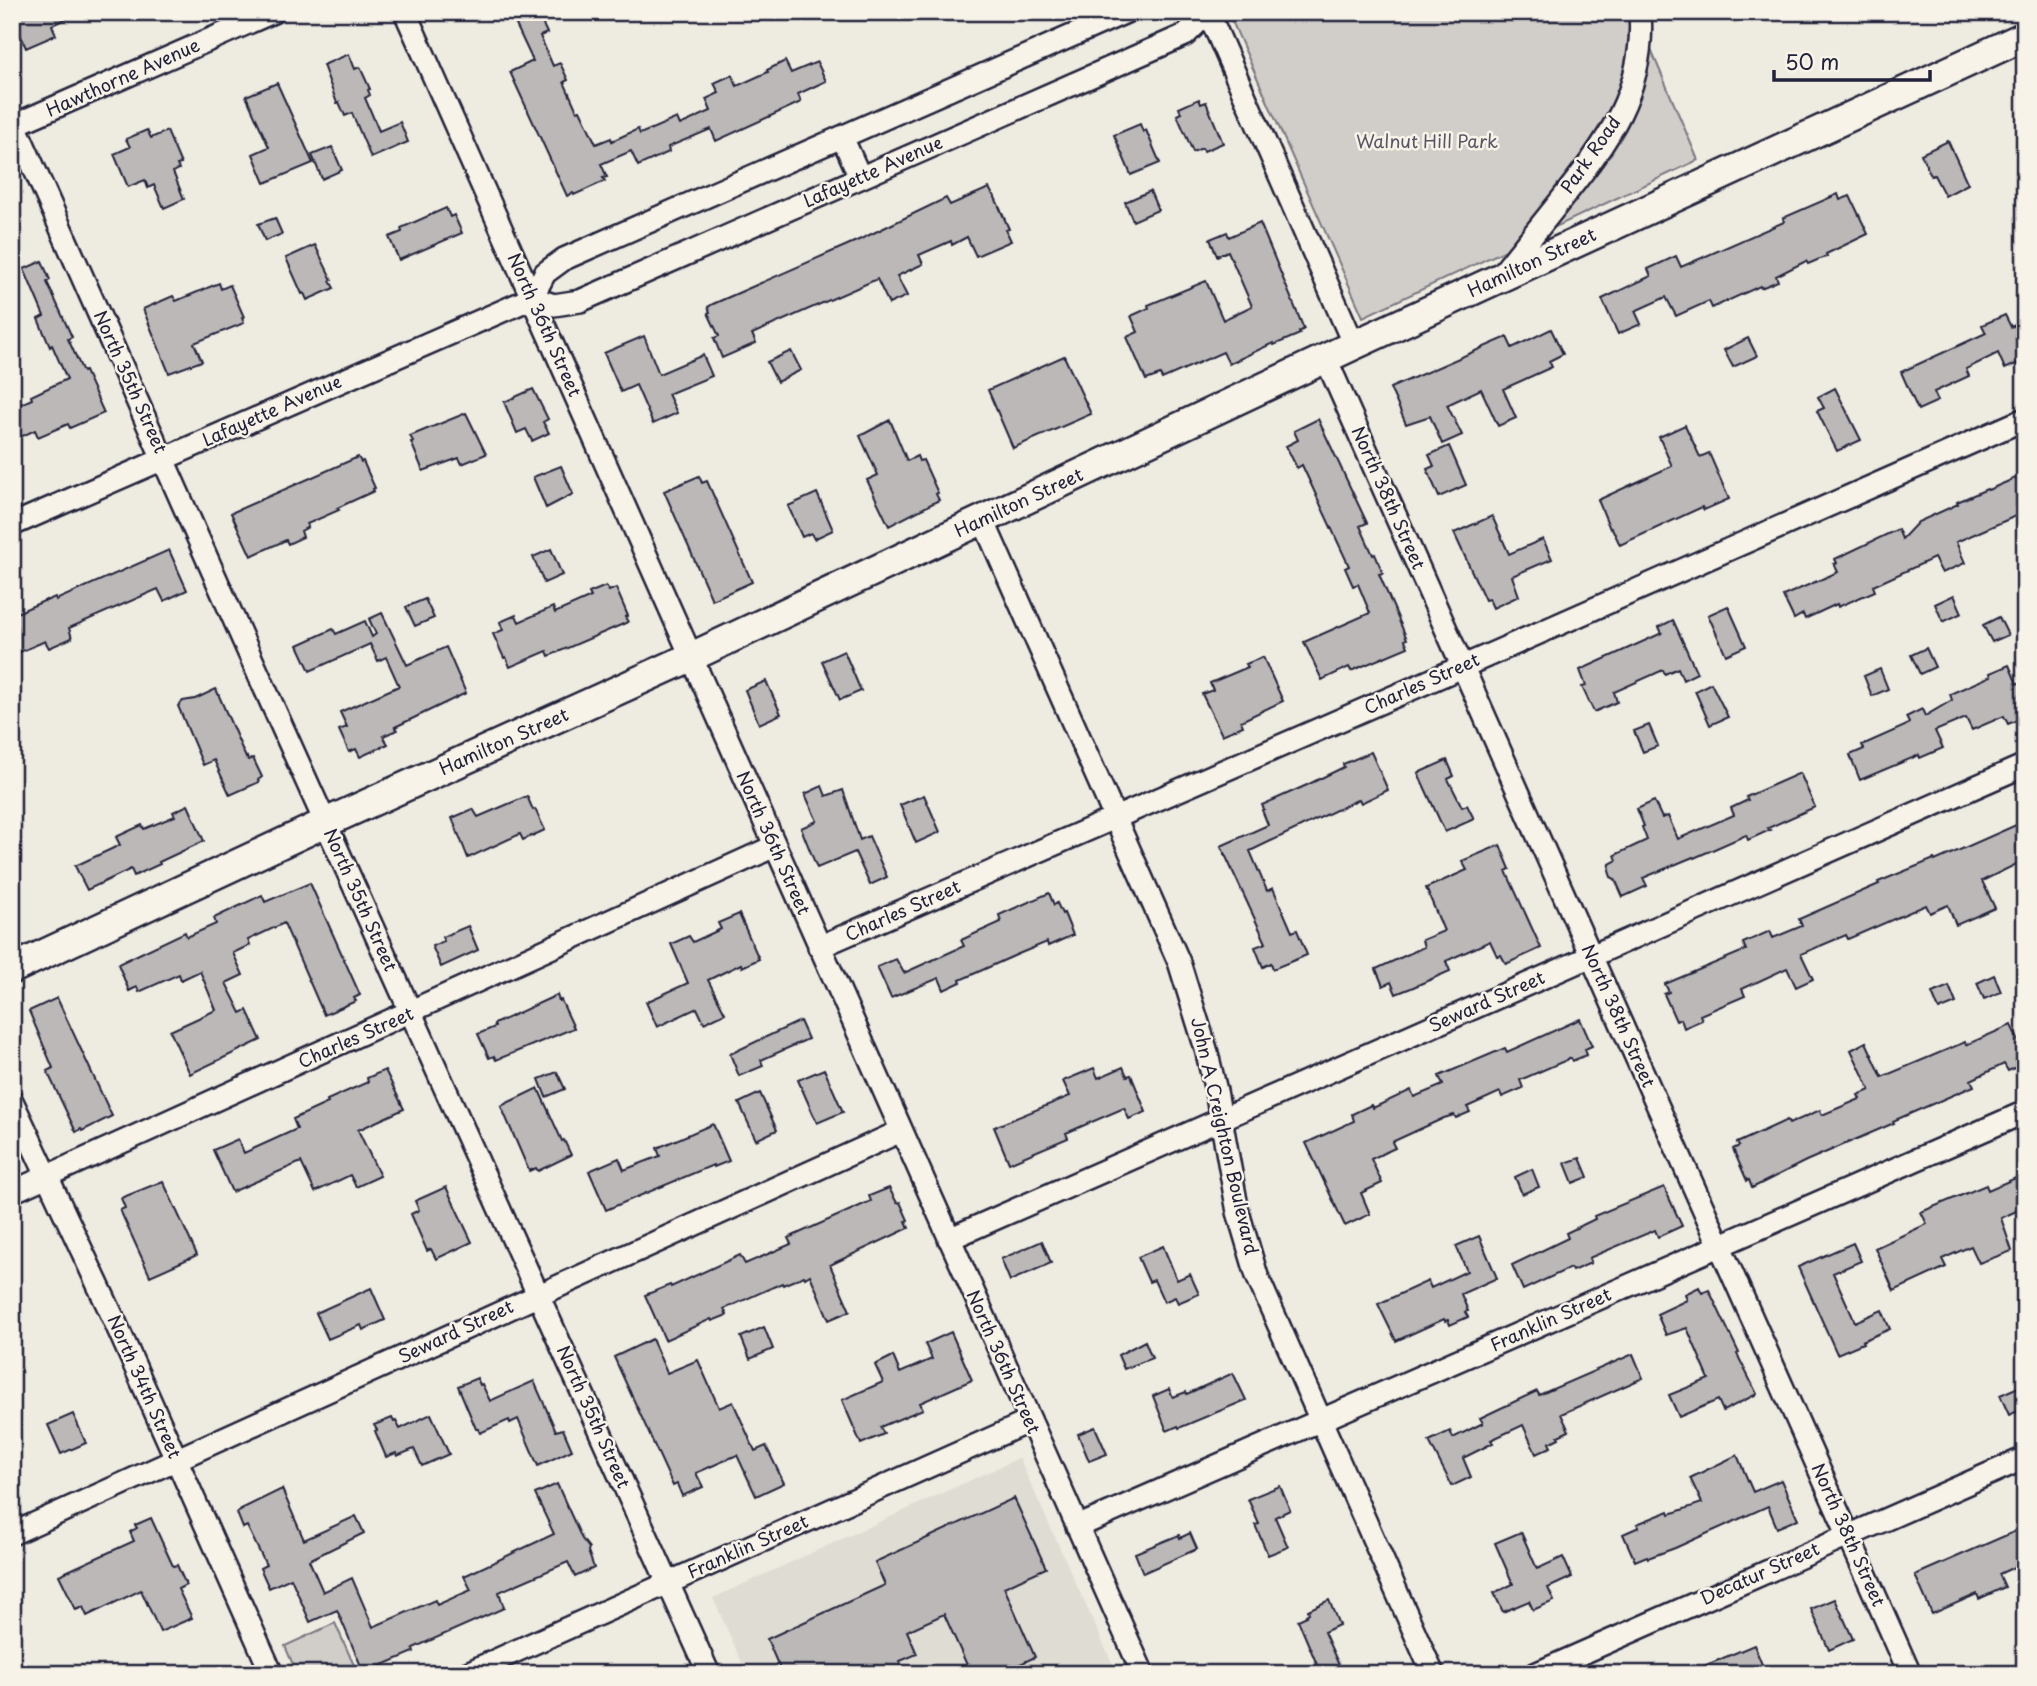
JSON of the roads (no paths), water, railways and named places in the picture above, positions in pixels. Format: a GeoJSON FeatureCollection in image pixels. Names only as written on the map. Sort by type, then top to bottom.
{"type":"FeatureCollection","features":[{"type":"Feature","properties":{"kind":"main road","name":"Hamilton Street"},"geometry":{"type":"LineString","coordinates":[[12,969],[691,657],[1354,345],[2025,36]]}},
{"type":"Feature","properties":{"kind":"street","name":"Hawthorne Avenue"},"geometry":{"type":"LineString","coordinates":[[14,126],[273,12]]}},
{"type":"Feature","properties":{"kind":"street","name":"North 36th Street"},"geometry":{"type":"LineString","coordinates":[[405,12],[1143,1674]]}},
{"type":"Feature","properties":{"kind":"street"},"geometry":{"type":"LineString","coordinates":[[533,298],[545,274],[564,259],[1126,12]]}},
{"type":"Feature","properties":{"kind":"street","name":"Lafayette Avenue"},"geometry":{"type":"LineString","coordinates":[[12,525],[533,298],[554,305],[580,300],[1185,35],[1198,22],[1202,12]]}},
{"type":"Feature","properties":{"kind":"street"},"geometry":{"type":"LineString","coordinates":[[1208,12],[1354,345]]}},
{"type":"Feature","properties":{"kind":"street","name":"Park Road"},"geometry":{"type":"LineString","coordinates":[[1498,279],[1612,131],[1630,92],[1636,68],[1640,12]]}},
{"type":"Feature","properties":{"kind":"street","name":"North 35th Street"},"geometry":{"type":"LineString","coordinates":[[14,126],[709,1674]]}},
{"type":"Feature","properties":{"kind":"street"},"geometry":{"type":"LineString","coordinates":[[842,136],[860,177]]}},
{"type":"Feature","properties":{"kind":"street","name":"North 38th Street"},"geometry":{"type":"LineString","coordinates":[[1326,359],[1910,1674]]}},
{"type":"Feature","properties":{"kind":"street","name":"Charles Street"},"geometry":{"type":"LineString","coordinates":[[819,947],[2025,419]]}},
{"type":"Feature","properties":{"kind":"street","name":"John A Creighton Boulevard"},"geometry":{"type":"LineString","coordinates":[[982,520],[1179,962],[1206,1049],[1237,1212],[1257,1276],[1433,1674]]}},
{"type":"Feature","properties":{"kind":"street","name":"Seward Street"},"geometry":{"type":"LineString","coordinates":[[949,1239],[2025,765]]}},
{"type":"Feature","properties":{"kind":"street","name":"Charles Street"},"geometry":{"type":"LineString","coordinates":[[12,1192],[775,846]]}},
{"type":"Feature","properties":{"kind":"street","name":"North 34th Street"},"geometry":{"type":"LineString","coordinates":[[12,1101],[112,1315],[272,1674]]}},
{"type":"Feature","properties":{"kind":"street","name":"Franklin Street"},"geometry":{"type":"LineString","coordinates":[[1077,1527],[2025,1112]]}},
{"type":"Feature","properties":{"kind":"street","name":"Seward Street"},"geometry":{"type":"LineString","coordinates":[[12,1534],[901,1131]]}},
{"type":"Feature","properties":{"kind":"street","name":"Franklin Street"},"geometry":{"type":"LineString","coordinates":[[466,1674],[1030,1421]]}},
{"type":"Feature","properties":{"kind":"street","name":"Decatur Street"},"geometry":{"type":"LineString","coordinates":[[1535,1674],[2025,1458]]}},
{"type":"Feature","properties":{"kind":"park label","name":"Walnut Hill Park"},"geometry":{"type":"Point","coordinates":[1427,142]}}]}
